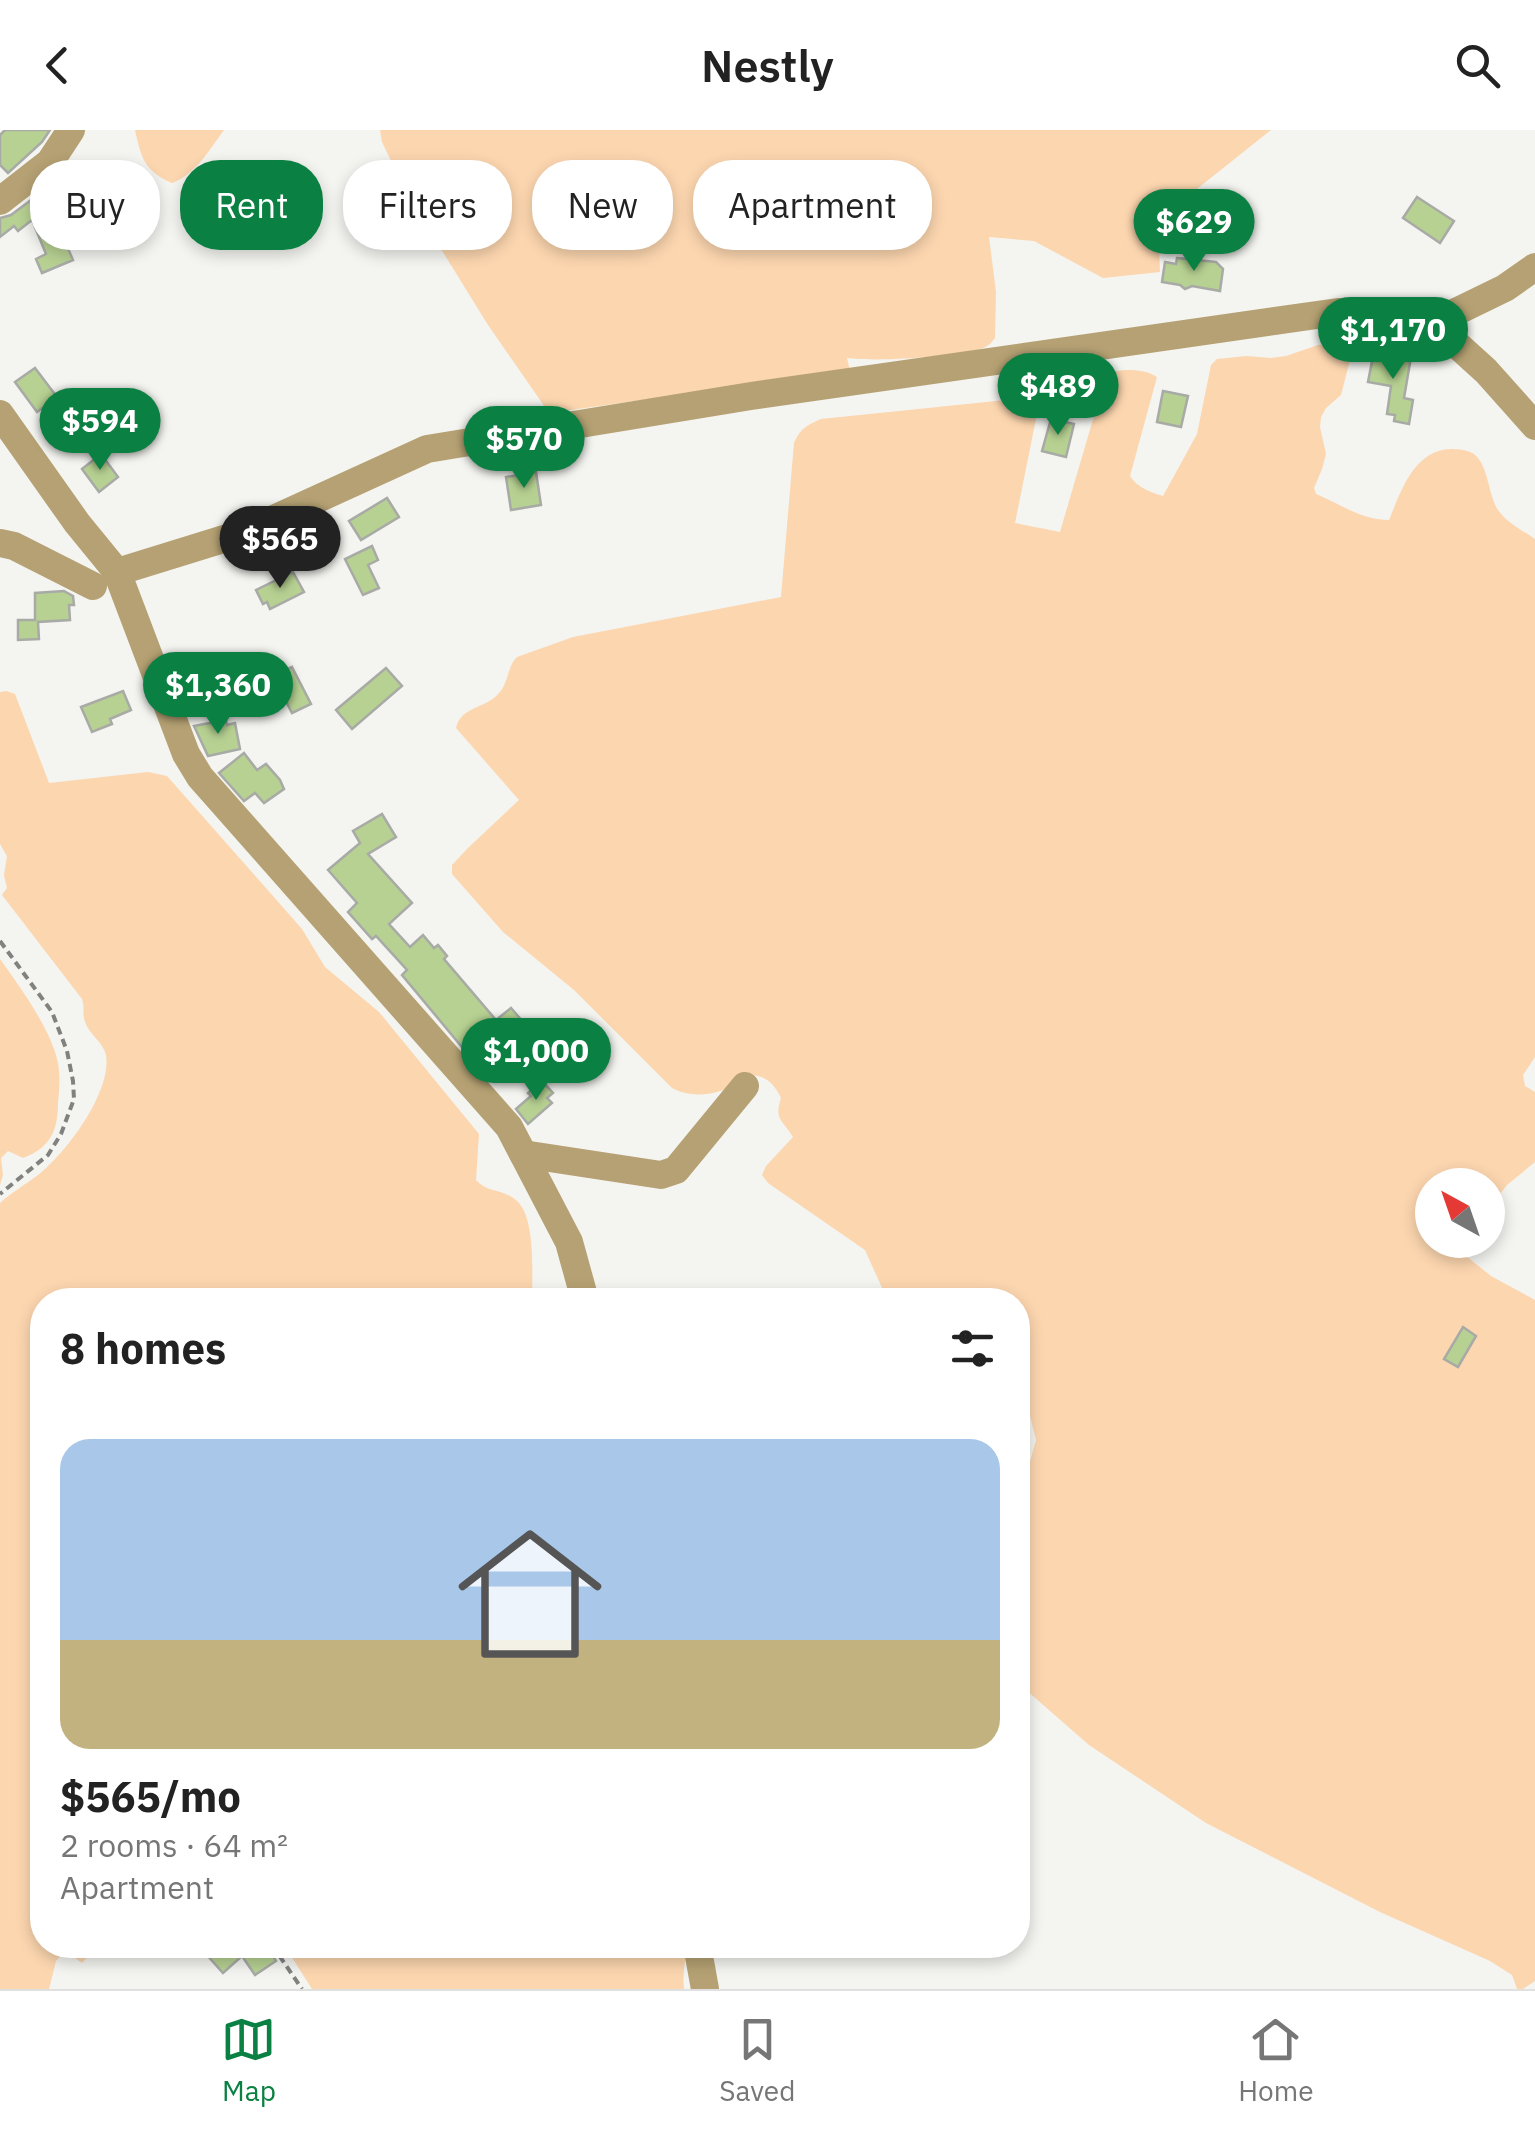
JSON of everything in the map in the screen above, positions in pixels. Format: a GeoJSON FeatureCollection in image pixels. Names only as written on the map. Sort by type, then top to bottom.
{"type":"FeatureCollection","features":[{"type":"Feature","properties":{"kind":"street"},"geometry":{"type":"LineString","coordinates":[[0,201],[50,162],[71,130]]}},
{"type":"Feature","properties":{"kind":"street"},"geometry":{"type":"LineString","coordinates":[[1433,323],[1505,288],[1535,266]]}},
{"type":"Feature","properties":{"kind":"street"},"geometry":{"type":"LineString","coordinates":[[0,543],[105,579],[243,533],[426,449],[770,394],[1338,312],[1388,314],[1433,323],[1486,370],[1535,426]]}},
{"type":"Feature","properties":{"kind":"street"},"geometry":{"type":"LineString","coordinates":[[0,414],[10,450],[77,523],[200,778],[509,1127],[569,1242],[582,1288]]}},
{"type":"Feature","properties":{"kind":"street"},"geometry":{"type":"LineString","coordinates":[[523,1154],[660,1175],[676,1170],[745,1086]]}},
{"type":"Feature","properties":{"kind":"street"},"geometry":{"type":"LineString","coordinates":[[699,1958],[705,1989]]}},
{"type":"Feature","properties":{"kind":"path"},"geometry":{"type":"LineString","coordinates":[[0,941],[52,1012],[67,1051],[74,1100],[48,1155],[0,1194]]}},
{"type":"Feature","properties":{"kind":"path"},"geometry":{"type":"LineString","coordinates":[[281,1958],[302,1989]]}},
{"type":"Feature","properties":{"kind":"shaded area"},"geometry":{"type":"Polygon","coordinates":[[[135,130],[224,130],[201,160],[180,160],[180,179],[172,183],[160,176],[160,160],[144,160],[135,130]]]}},
{"type":"Feature","properties":{"kind":"shaded area"},"geometry":{"type":"Polygon","coordinates":[[[380,130],[1271,130],[1183,200],[1158,225],[1160,272],[1103,278],[1034,241],[989,237],[996,292],[995,338],[983,348],[915,358],[847,358],[850,371],[549,413],[442,250],[512,250],[512,160],[391,160],[380,130]]]}},
{"type":"Feature","properties":{"kind":"shaded area"},"geometry":{"type":"Polygon","coordinates":[[[1333,343],[1349,349],[1351,356],[1341,395],[1321,417],[1326,454],[1314,488],[1316,494],[1360,514],[1389,520],[1418,464],[1438,451],[1463,450],[1479,459],[1502,515],[1535,539],[1535,1057],[1523,1075],[1525,1086],[1535,1092],[1535,1162],[1505,1188],[1505,1168],[1415,1168],[1415,1258],[1468,1258],[1491,1276],[1535,1300],[1535,1981],[1523,1989],[1517,1989],[1512,1975],[1490,1961],[1380,1912],[1206,1823],[1089,1745],[1030,1693],[1030,1462],[1036,1440],[1030,1416],[1030,1288],[882,1288],[865,1250],[762,1175],[793,1137],[780,1119],[781,1098],[770,1083],[749,1076],[707,1094],[672,1088],[574,990],[503,932],[452,874],[452,865],[519,800],[456,728],[459,721],[468,711],[499,693],[517,657],[573,637],[781,597],[794,443],[808,426],[821,419],[1040,399],[1015,523],[1060,532],[1106,375],[1132,370],[1157,377],[1130,476],[1141,487],[1163,496],[1197,434],[1211,365],[1217,359],[1286,356],[1333,343]]]}},
{"type":"Feature","properties":{"kind":"shaded area"},"geometry":{"type":"Polygon","coordinates":[[[0,692],[15,694],[49,783],[148,772],[167,776],[302,929],[325,967],[379,1012],[479,1134],[476,1180],[512,1197],[523,1209],[532,1263],[532,1288],[30,1288],[30,1958],[59,1958],[49,1989],[0,1989],[0,1203],[49,1165],[85,1121],[102,1086],[106,1055],[85,1022],[82,999],[2,895],[7,888],[7,856],[0,844],[0,692]]]}},
{"type":"Feature","properties":{"kind":"shaded area"},"geometry":{"type":"Polygon","coordinates":[[[0,959],[45,1028],[57,1058],[59,1079],[51,1137],[23,1158],[8,1151],[1,1158],[0,1185],[0,959]]]}},
{"type":"Feature","properties":{"kind":"shaded area"},"geometry":{"type":"Polygon","coordinates":[[[292,1958],[685,1958],[684,1989],[312,1989],[292,1958]]]}},
{"type":"Feature","properties":{"kind":"building"},"geometry":{"type":"Polygon","coordinates":[[[5,130],[50,130],[8,173],[0,165],[0,135],[5,130]]]}},
{"type":"Feature","properties":{"kind":"building"},"geometry":{"type":"Polygon","coordinates":[[[1417,197],[1454,221],[1440,243],[1403,218],[1417,197]]]}},
{"type":"Feature","properties":{"kind":"building"},"geometry":{"type":"Polygon","coordinates":[[[30,201],[30,222],[18,231],[14,226],[0,237],[0,218],[30,201]]]}},
{"type":"Feature","properties":{"kind":"building"},"geometry":{"type":"Polygon","coordinates":[[[44,250],[69,250],[73,260],[42,273],[36,259],[46,254],[44,250]]]}},
{"type":"Feature","properties":{"kind":"building"},"geometry":{"type":"Polygon","coordinates":[[[1177,258],[1216,262],[1223,269],[1220,291],[1192,286],[1185,289],[1162,282],[1165,262],[1176,264],[1177,258]]]}},
{"type":"Feature","properties":{"kind":"building"},"geometry":{"type":"Polygon","coordinates":[[[1374,351],[1411,357],[1404,398],[1413,400],[1409,424],[1394,421],[1395,415],[1387,414],[1391,386],[1368,382],[1374,351]]]}},
{"type":"Feature","properties":{"kind":"building"},"geometry":{"type":"Polygon","coordinates":[[[35,368],[57,397],[37,412],[15,382],[35,368]]]}},
{"type":"Feature","properties":{"kind":"building"},"geometry":{"type":"Polygon","coordinates":[[[1163,391],[1188,396],[1181,427],[1157,422],[1163,391]]]}},
{"type":"Feature","properties":{"kind":"building"},"geometry":{"type":"Polygon","coordinates":[[[1051,419],[1074,424],[1066,457],[1042,451],[1051,419]]]}},
{"type":"Feature","properties":{"kind":"building"},"geometry":{"type":"Polygon","coordinates":[[[101,454],[118,477],[99,492],[82,469],[101,454]]]}},
{"type":"Feature","properties":{"kind":"building"},"geometry":{"type":"Polygon","coordinates":[[[536,472],[541,505],[511,510],[506,477],[536,472]]]}},
{"type":"Feature","properties":{"kind":"building"},"geometry":{"type":"Polygon","coordinates":[[[387,498],[399,517],[361,540],[349,521],[387,498]]]}},
{"type":"Feature","properties":{"kind":"building"},"geometry":{"type":"Polygon","coordinates":[[[372,546],[378,560],[368,565],[379,588],[363,595],[345,559],[372,546]]]}},
{"type":"Feature","properties":{"kind":"building"},"geometry":{"type":"Polygon","coordinates":[[[293,572],[304,592],[270,609],[267,602],[263,604],[256,590],[293,572]]]}},
{"type":"Feature","properties":{"kind":"building"},"geometry":{"type":"Polygon","coordinates":[[[64,591],[73,596],[70,620],[38,622],[39,639],[18,640],[18,620],[35,620],[35,593],[64,591]]]}},
{"type":"Feature","properties":{"kind":"building"},"geometry":{"type":"Polygon","coordinates":[[[292,667],[311,704],[292,713],[273,676],[292,667]]]}},
{"type":"Feature","properties":{"kind":"building"},"geometry":{"type":"Polygon","coordinates":[[[386,668],[402,686],[352,729],[336,710],[386,668]]]}},
{"type":"Feature","properties":{"kind":"building"},"geometry":{"type":"Polygon","coordinates":[[[123,691],[131,710],[92,732],[81,707],[123,691]]]}},
{"type":"Feature","properties":{"kind":"building"},"geometry":{"type":"Polygon","coordinates":[[[226,720],[227,725],[235,723],[240,749],[208,756],[194,726],[226,720]]]}},
{"type":"Feature","properties":{"kind":"building"},"geometry":{"type":"Polygon","coordinates":[[[244,753],[257,770],[266,764],[284,789],[264,803],[255,793],[244,801],[219,773],[244,753]]]}},
{"type":"Feature","properties":{"kind":"building"},"geometry":{"type":"Polygon","coordinates":[[[382,814],[396,837],[368,854],[412,903],[389,924],[410,947],[423,935],[434,948],[438,945],[447,956],[444,959],[496,1020],[511,1008],[537,1038],[520,1052],[503,1031],[471,1058],[402,975],[407,970],[348,912],[357,903],[328,870],[360,843],[353,831],[382,814]]]}},
{"type":"Feature","properties":{"kind":"building"},"geometry":{"type":"Polygon","coordinates":[[[542,1081],[553,1093],[547,1098],[552,1103],[528,1124],[516,1109],[542,1081]]]}},
{"type":"Feature","properties":{"kind":"building"},"geometry":{"type":"Polygon","coordinates":[[[1463,1327],[1476,1336],[1458,1367],[1444,1359],[1463,1327]]]}},
{"type":"Feature","properties":{"kind":"building"},"geometry":{"type":"Polygon","coordinates":[[[210,1958],[240,1958],[223,1973],[210,1958]]]}},
{"type":"Feature","properties":{"kind":"building"},"geometry":{"type":"Polygon","coordinates":[[[243,1958],[274,1958],[276,1961],[255,1975],[243,1958]]]}}]}
